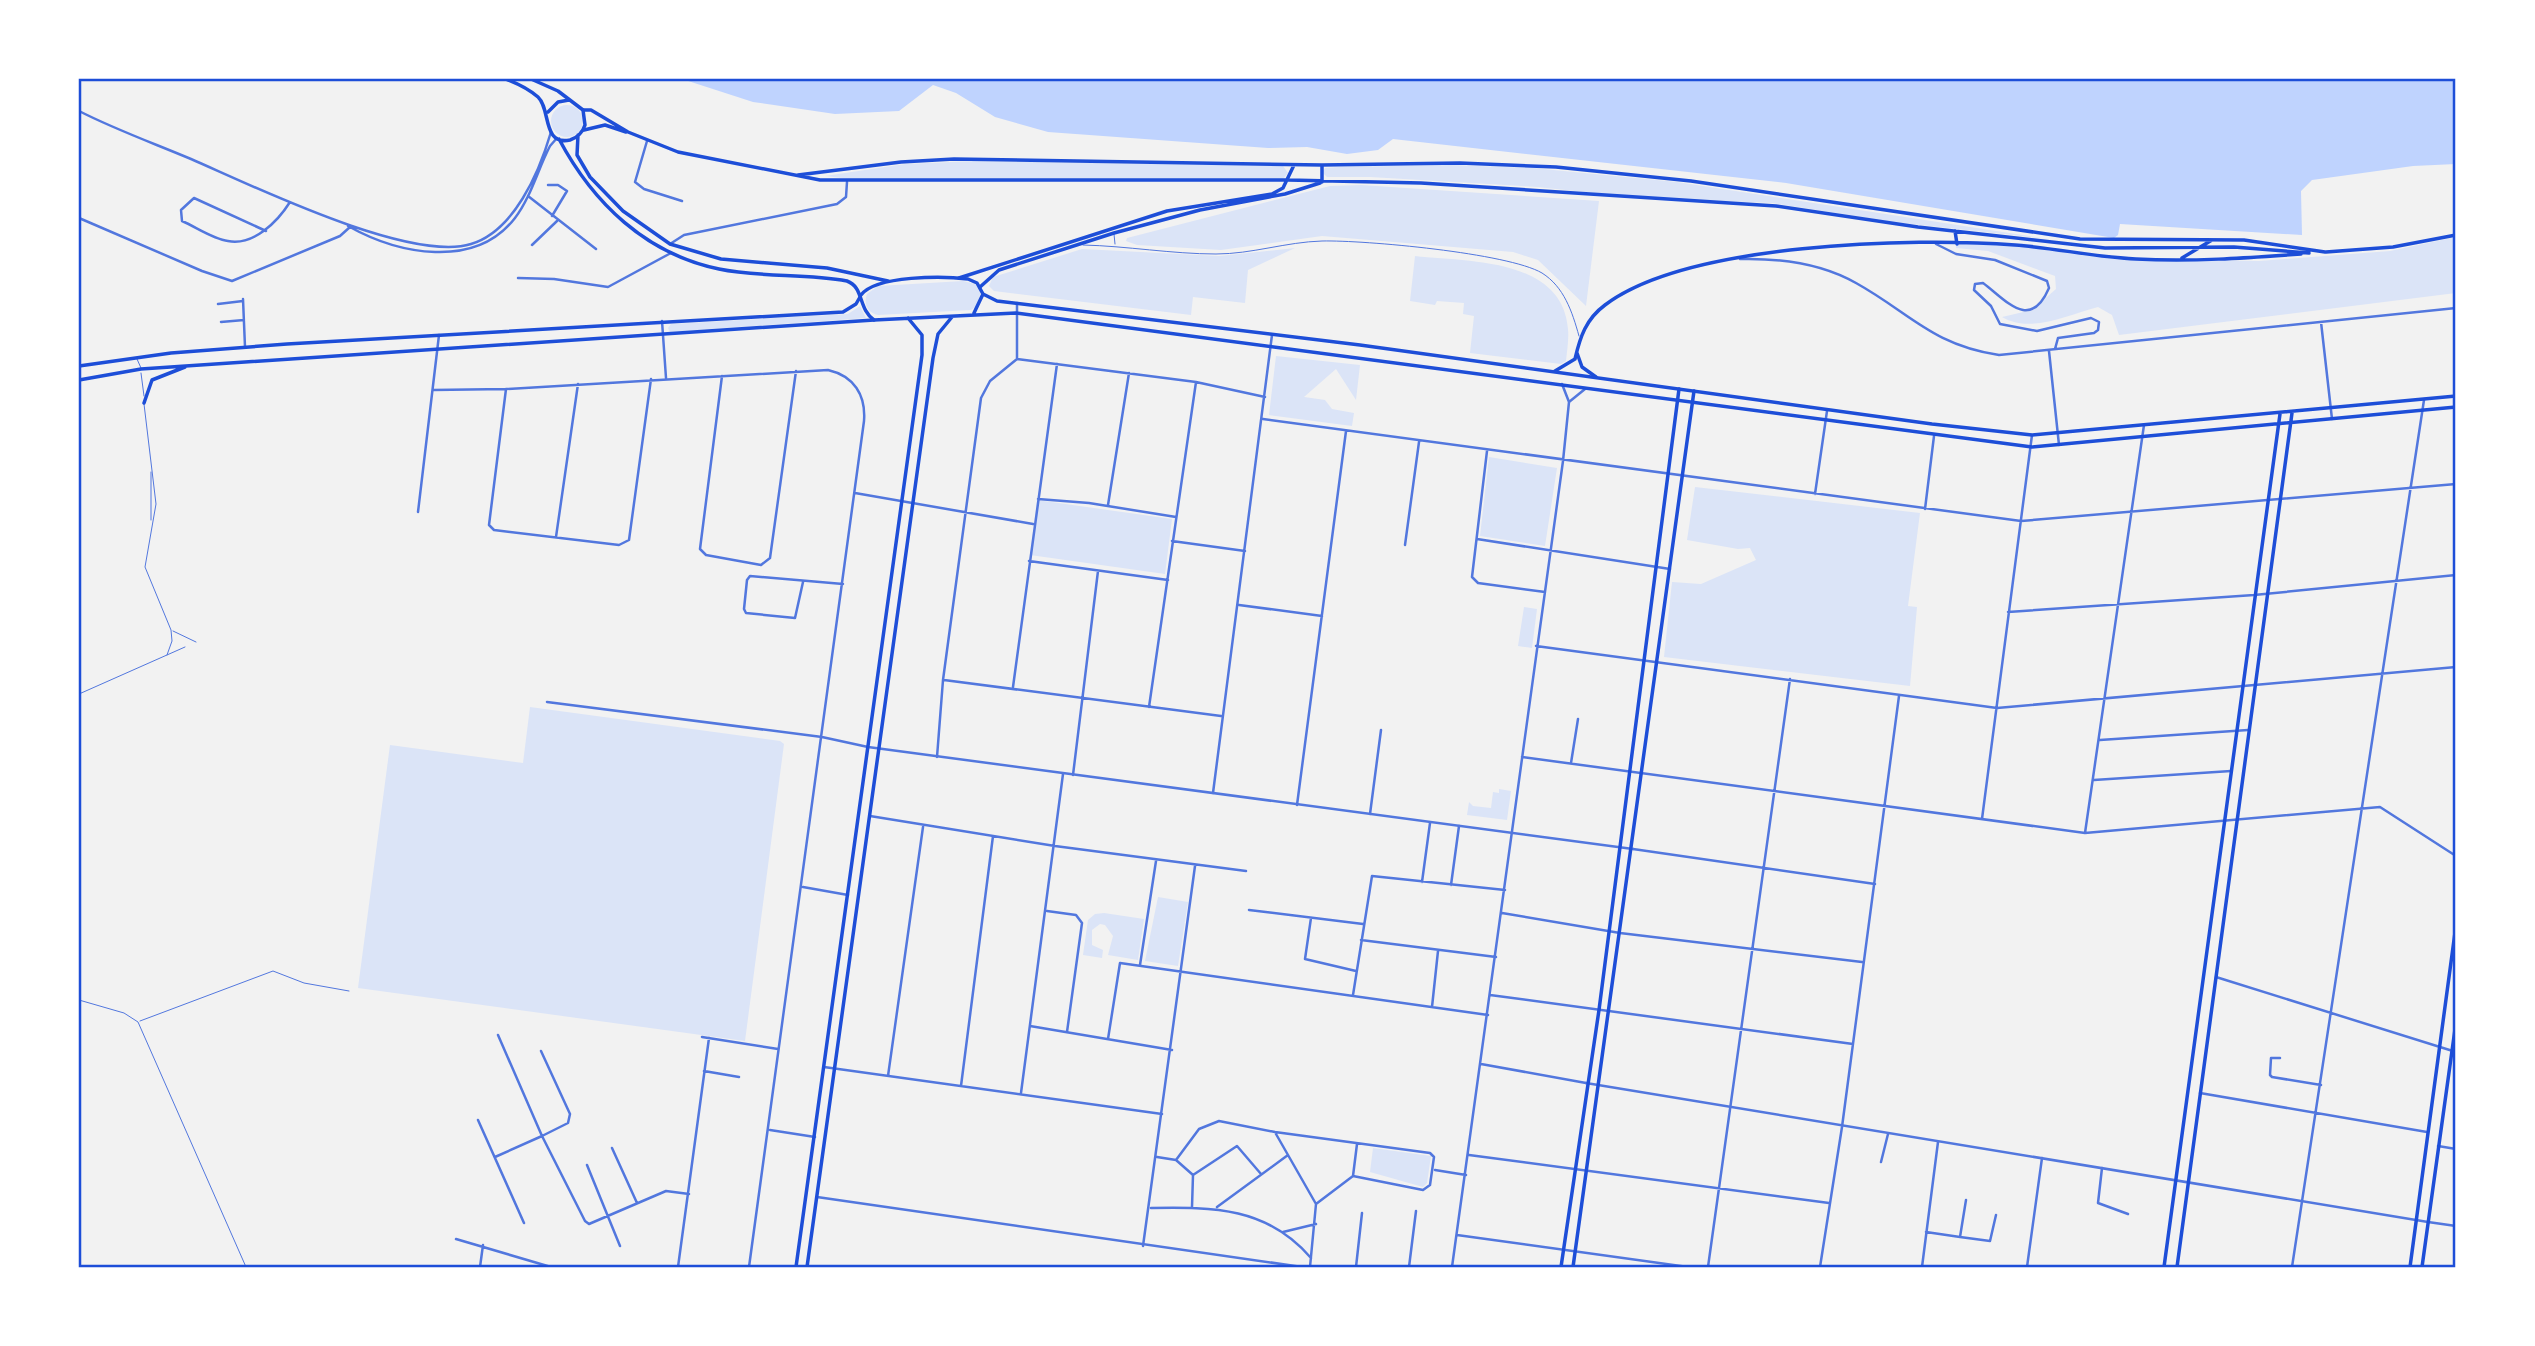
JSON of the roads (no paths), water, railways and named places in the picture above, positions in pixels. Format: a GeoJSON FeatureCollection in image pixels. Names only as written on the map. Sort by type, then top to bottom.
{"type":"FeatureCollection","features":[{"type":"Feature","properties":{"kind":"main road"},"geometry":{"type":"LineString","coordinates":[[506,79],[531,90],[547,114],[551,132],[558,138],[582,178],[603,204],[642,237],[671,253],[719,269],[847,281],[857,289],[865,312],[874,320]]}},
{"type":"Feature","properties":{"kind":"main road"},"geometry":{"type":"LineString","coordinates":[[531,79],[583,110],[591,110],[628,132],[678,152],[792,176],[847,182],[1288,180],[1421,183],[1776,206],[1955,231],[2105,248],[2201,247],[2309,253]]}},
{"type":"Feature","properties":{"kind":"main road"},"geometry":{"type":"LineString","coordinates":[[547,114],[554,105],[569,100]]}},
{"type":"Feature","properties":{"kind":"main road"},"geometry":{"type":"LineString","coordinates":[[558,138],[569,140],[583,130],[586,120],[583,110]]}},
{"type":"Feature","properties":{"kind":"main road"},"geometry":{"type":"LineString","coordinates":[[583,130],[604,125],[628,132]]}},
{"type":"Feature","properties":{"kind":"main road"},"geometry":{"type":"LineString","coordinates":[[578,135],[577,155],[590,177],[623,211],[670,244],[721,259],[827,268],[888,281],[973,281],[992,300],[1360,345],[1827,410],[2032,435],[2331,410],[2456,396]]}},
{"type":"Feature","properties":{"kind":"main road"},"geometry":{"type":"LineString","coordinates":[[792,176],[901,162],[954,159],[1294,164],[1460,163],[1588,170],[2080,239],[2244,240],[2325,252]]}},
{"type":"Feature","properties":{"kind":"main road"},"geometry":{"type":"LineString","coordinates":[[957,279],[1167,211],[1272,194],[1283,188],[1294,164]]}},
{"type":"Feature","properties":{"kind":"main road"},"geometry":{"type":"LineString","coordinates":[[1322,164],[1322,182]]}},
{"type":"Feature","properties":{"kind":"main road"},"geometry":{"type":"LineString","coordinates":[[980,287],[999,270],[1114,233],[1200,211],[1276,196],[1322,182]]}},
{"type":"Feature","properties":{"kind":"main road"},"geometry":{"type":"LineString","coordinates":[[1955,231],[1957,244]]}},
{"type":"Feature","properties":{"kind":"main road"},"geometry":{"type":"LineString","coordinates":[[1553,372],[1572,363],[1580,338],[1600,309],[1626,292],[1687,269],[1818,247],[2013,245],[2116,258],[2181,259],[2393,247],[2456,235]]}},
{"type":"Feature","properties":{"kind":"main road"},"geometry":{"type":"LineString","coordinates":[[2181,259],[2213,239]]}},
{"type":"Feature","properties":{"kind":"main road"},"geometry":{"type":"LineString","coordinates":[[79,366],[137,357],[245,347],[764,314],[843,312],[856,304],[869,288],[888,281]]}},
{"type":"Feature","properties":{"kind":"main road"},"geometry":{"type":"LineString","coordinates":[[974,313],[984,294]]}},
{"type":"Feature","properties":{"kind":"main road"},"geometry":{"type":"LineString","coordinates":[[79,380],[141,369],[187,365],[974,313],[1016,313],[2032,447],[2456,407]]}},
{"type":"Feature","properties":{"kind":"main road"},"geometry":{"type":"LineString","coordinates":[[1100,323],[1101,313]]}},
{"type":"Feature","properties":{"kind":"main road"},"geometry":{"type":"LineString","coordinates":[[807,1267],[935,348],[941,328],[954,316]]}},
{"type":"Feature","properties":{"kind":"main road"},"geometry":{"type":"LineString","coordinates":[[796,1267],[923,342],[919,328],[908,318]]}},
{"type":"Feature","properties":{"kind":"main road"},"geometry":{"type":"LineString","coordinates":[[1183,334],[1185,323]]}},
{"type":"Feature","properties":{"kind":"main road"},"geometry":{"type":"LineString","coordinates":[[1357,357],[1360,345]]}},
{"type":"Feature","properties":{"kind":"main road"},"geometry":{"type":"LineString","coordinates":[[1577,351],[1582,367],[1596,377]]}},
{"type":"Feature","properties":{"kind":"main road"},"geometry":{"type":"LineString","coordinates":[[1447,368],[1449,358]]}},
{"type":"Feature","properties":{"kind":"main road"},"geometry":{"type":"LineString","coordinates":[[144,403],[152,380],[187,365]]}},
{"type":"Feature","properties":{"kind":"main road"},"geometry":{"type":"LineString","coordinates":[[1533,380],[1535,370]]}},
{"type":"Feature","properties":{"kind":"main road"},"geometry":{"type":"LineString","coordinates":[[1607,390],[1609,379]]}},
{"type":"Feature","properties":{"kind":"main road"},"geometry":{"type":"LineString","coordinates":[[1561,1267],[1573,1170],[1599,1010],[1642,658],[1671,472],[1679,389]]}},
{"type":"Feature","properties":{"kind":"main road"},"geometry":{"type":"LineString","coordinates":[[1573,1267],[1685,475],[1694,391]]}},
{"type":"Feature","properties":{"kind":"main road"},"geometry":{"type":"LineString","coordinates":[[2177,1267],[2292,413]]}},
{"type":"Feature","properties":{"kind":"main road"},"geometry":{"type":"LineString","coordinates":[[2164,1267],[2280,414]]}},
{"type":"Feature","properties":{"kind":"main road"},"geometry":{"type":"LineString","coordinates":[[2410,1267],[2456,925]]}},
{"type":"Feature","properties":{"kind":"main road"},"geometry":{"type":"LineString","coordinates":[[2422,1267],[2456,1023]]}},
{"type":"Feature","properties":{"kind":"street"},"geometry":{"type":"LineString","coordinates":[[79,111],[344,223],[439,248],[481,240],[514,214],[551,132]]}},
{"type":"Feature","properties":{"kind":"street"},"geometry":{"type":"LineString","coordinates":[[344,223],[414,249],[438,253],[461,251],[500,233],[516,217],[548,149],[558,138]]}},
{"type":"Feature","properties":{"kind":"street"},"geometry":{"type":"LineString","coordinates":[[648,141],[635,182],[644,189],[682,201]]}},
{"type":"Feature","properties":{"kind":"street"},"geometry":{"type":"LineString","coordinates":[[670,244],[684,235],[832,206],[846,197],[847,182]]}},
{"type":"Feature","properties":{"kind":"street"},"geometry":{"type":"LineString","coordinates":[[548,185],[558,185],[566,191],[552,216]]}},
{"type":"Feature","properties":{"kind":"street"},"geometry":{"type":"LineString","coordinates":[[528,196],[596,249]]}},
{"type":"Feature","properties":{"kind":"street"},"geometry":{"type":"LineString","coordinates":[[266,231],[194,198],[181,209],[182,221],[229,242],[266,231],[280,218],[290,202]]}},
{"type":"Feature","properties":{"kind":"street"},"geometry":{"type":"LineString","coordinates":[[79,218],[189,266],[232,281],[340,236],[350,227]]}},
{"type":"Feature","properties":{"kind":"street"},"geometry":{"type":"LineString","coordinates":[[531,245],[557,221]]}},
{"type":"Feature","properties":{"kind":"street"},"geometry":{"type":"LineString","coordinates":[[1936,244],[1956,254],[1995,260],[2046,281],[2049,288],[2045,298],[2032,309],[2022,311],[2015,309],[1983,283],[1975,284],[1974,290],[1988,301],[2000,324],[2032,332],[2091,318],[2099,322],[2098,330],[2094,333],[2058,338],[2055,350]]}},
{"type":"Feature","properties":{"kind":"street"},"geometry":{"type":"LineString","coordinates":[[518,278],[554,279],[608,288],[671,253]]}},
{"type":"Feature","properties":{"kind":"street"},"geometry":{"type":"LineString","coordinates":[[1739,259],[1785,261],[1829,271],[1856,282],[1925,331],[1961,347],[2009,355],[2456,308]]}},
{"type":"Feature","properties":{"kind":"street"},"geometry":{"type":"LineString","coordinates":[[218,304],[243,300],[245,347]]}},
{"type":"Feature","properties":{"kind":"street"},"geometry":{"type":"LineString","coordinates":[[1017,302],[1017,359]]}},
{"type":"Feature","properties":{"kind":"street"},"geometry":{"type":"LineString","coordinates":[[221,322],[244,320]]}},
{"type":"Feature","properties":{"kind":"street"},"geometry":{"type":"LineString","coordinates":[[662,321],[666,378]]}},
{"type":"Feature","properties":{"kind":"street"},"geometry":{"type":"LineString","coordinates":[[2321,322],[2332,419]]}},
{"type":"Feature","properties":{"kind":"street"},"geometry":{"type":"LineString","coordinates":[[418,512],[439,335]]}},
{"type":"Feature","properties":{"kind":"street"},"geometry":{"type":"LineString","coordinates":[[1213,793],[1272,335]]}},
{"type":"Feature","properties":{"kind":"street"},"geometry":{"type":"LineString","coordinates":[[2049,351],[2059,445]]}},
{"type":"Feature","properties":{"kind":"street"},"geometry":{"type":"LineString","coordinates":[[937,757],[943,680],[981,398],[990,382],[1017,359],[1196,382],[1265,397]]}},
{"type":"Feature","properties":{"kind":"street"},"geometry":{"type":"LineString","coordinates":[[1013,687],[1033,524],[1057,363]]}},
{"type":"Feature","properties":{"kind":"street"},"geometry":{"type":"LineString","coordinates":[[433,390],[506,389],[796,371],[836,372],[857,388],[865,410],[749,1267]]}},
{"type":"Feature","properties":{"kind":"street"},"geometry":{"type":"LineString","coordinates":[[722,376],[701,552],[766,564],[770,558],[796,371]]}},
{"type":"Feature","properties":{"kind":"street"},"geometry":{"type":"LineString","coordinates":[[1108,506],[1129,373]]}},
{"type":"Feature","properties":{"kind":"street"},"geometry":{"type":"LineString","coordinates":[[506,389],[489,525],[494,530],[623,545],[629,540],[651,379]]}},
{"type":"Feature","properties":{"kind":"street"},"geometry":{"type":"LineString","coordinates":[[1149,707],[1196,382]]}},
{"type":"Feature","properties":{"kind":"street"},"geometry":{"type":"LineString","coordinates":[[556,538],[578,384]]}},
{"type":"Feature","properties":{"kind":"street"},"geometry":{"type":"LineString","coordinates":[[1452,1267],[1563,461],[1569,402],[1562,384]]}},
{"type":"Feature","properties":{"kind":"street"},"geometry":{"type":"LineString","coordinates":[[1569,402],[1589,388]]}},
{"type":"Feature","properties":{"kind":"street"},"geometry":{"type":"LineString","coordinates":[[2292,1267],[2424,400]]}},
{"type":"Feature","properties":{"kind":"street"},"geometry":{"type":"LineString","coordinates":[[1815,494],[1827,410]]}},
{"type":"Feature","properties":{"kind":"street"},"geometry":{"type":"LineString","coordinates":[[1263,419],[2021,521],[2456,484]]}},
{"type":"Feature","properties":{"kind":"street"},"geometry":{"type":"LineString","coordinates":[[2085,833],[2144,425]]}},
{"type":"Feature","properties":{"kind":"street"},"geometry":{"type":"LineString","coordinates":[[1297,805],[1346,430]]}},
{"type":"Feature","properties":{"kind":"street"},"geometry":{"type":"LineString","coordinates":[[1925,509],[1934,433]]}},
{"type":"Feature","properties":{"kind":"street"},"geometry":{"type":"LineString","coordinates":[[1982,819],[2032,435]]}},
{"type":"Feature","properties":{"kind":"street"},"geometry":{"type":"LineString","coordinates":[[1405,545],[1419,442]]}},
{"type":"Feature","properties":{"kind":"street"},"geometry":{"type":"LineString","coordinates":[[1487,450],[1472,577],[1478,583],[1545,592]]}},
{"type":"Feature","properties":{"kind":"street"},"geometry":{"type":"LineString","coordinates":[[855,493],[1033,524]]}},
{"type":"Feature","properties":{"kind":"street"},"geometry":{"type":"LineString","coordinates":[[1038,499],[1108,506],[1176,517]]}},
{"type":"Feature","properties":{"kind":"street"},"geometry":{"type":"LineString","coordinates":[[1477,539],[1670,569]]}},
{"type":"Feature","properties":{"kind":"street"},"geometry":{"type":"LineString","coordinates":[[1172,541],[1245,551]]}},
{"type":"Feature","properties":{"kind":"street"},"geometry":{"type":"LineString","coordinates":[[1028,561],[1168,580]]}},
{"type":"Feature","properties":{"kind":"street"},"geometry":{"type":"LineString","coordinates":[[1073,775],[1098,571]]}},
{"type":"Feature","properties":{"kind":"street"},"geometry":{"type":"LineString","coordinates":[[2008,612],[2254,595],[2456,575]]}},
{"type":"Feature","properties":{"kind":"street"},"geometry":{"type":"LineString","coordinates":[[803,582],[796,617],[747,613],[744,609],[749,577],[843,584]]}},
{"type":"Feature","properties":{"kind":"street"},"geometry":{"type":"LineString","coordinates":[[1238,605],[1322,616]]}},
{"type":"Feature","properties":{"kind":"street"},"geometry":{"type":"LineString","coordinates":[[1536,646],[1657,660],[1894,696],[1997,708],[2456,667]]}},
{"type":"Feature","properties":{"kind":"street"},"geometry":{"type":"LineString","coordinates":[[1709,1267],[1790,679]]}},
{"type":"Feature","properties":{"kind":"street"},"geometry":{"type":"LineString","coordinates":[[943,680],[1222,716]]}},
{"type":"Feature","properties":{"kind":"street"},"geometry":{"type":"LineString","coordinates":[[1820,1267],[1842,1127],[1899,696]]}},
{"type":"Feature","properties":{"kind":"street"},"geometry":{"type":"LineString","coordinates":[[547,702],[822,737],[878,749],[1620,847],[1875,884]]}},
{"type":"Feature","properties":{"kind":"street"},"geometry":{"type":"LineString","coordinates":[[1572,763],[1578,719]]}},
{"type":"Feature","properties":{"kind":"street"},"geometry":{"type":"LineString","coordinates":[[1370,814],[1381,730]]}},
{"type":"Feature","properties":{"kind":"street"},"geometry":{"type":"LineString","coordinates":[[2100,740],[2248,730]]}},
{"type":"Feature","properties":{"kind":"street"},"geometry":{"type":"LineString","coordinates":[[1522,757],[1642,771],[2085,833],[2383,809],[2456,856]]}},
{"type":"Feature","properties":{"kind":"street"},"geometry":{"type":"LineString","coordinates":[[2093,780],[2231,771]]}},
{"type":"Feature","properties":{"kind":"street"},"geometry":{"type":"LineString","coordinates":[[1021,1094],[1063,774]]}},
{"type":"Feature","properties":{"kind":"street"},"geometry":{"type":"LineString","coordinates":[[870,816],[923,827],[1246,871]]}},
{"type":"Feature","properties":{"kind":"street"},"geometry":{"type":"LineString","coordinates":[[1422,882],[1430,822]]}},
{"type":"Feature","properties":{"kind":"street"},"geometry":{"type":"LineString","coordinates":[[1451,885],[1459,826]]}},
{"type":"Feature","properties":{"kind":"street"},"geometry":{"type":"LineString","coordinates":[[888,1076],[923,827]]}},
{"type":"Feature","properties":{"kind":"street"},"geometry":{"type":"LineString","coordinates":[[961,1086],[993,835]]}},
{"type":"Feature","properties":{"kind":"street"},"geometry":{"type":"LineString","coordinates":[[1140,965],[1156,860]]}},
{"type":"Feature","properties":{"kind":"street"},"geometry":{"type":"LineString","coordinates":[[1143,1245],[1195,866]]}},
{"type":"Feature","properties":{"kind":"street"},"geometry":{"type":"LineString","coordinates":[[1353,995],[1371,876],[1505,890]]}},
{"type":"Feature","properties":{"kind":"street"},"geometry":{"type":"LineString","coordinates":[[802,887],[848,895]]}},
{"type":"Feature","properties":{"kind":"street"},"geometry":{"type":"LineString","coordinates":[[1249,910],[1363,924]]}},
{"type":"Feature","properties":{"kind":"street"},"geometry":{"type":"LineString","coordinates":[[1046,911],[1076,915],[1082,923],[1067,1032]]}},
{"type":"Feature","properties":{"kind":"street"},"geometry":{"type":"LineString","coordinates":[[1502,913],[1620,933],[1862,962]]}},
{"type":"Feature","properties":{"kind":"street"},"geometry":{"type":"LineString","coordinates":[[1311,918],[1305,959],[1308,962],[1356,971]]}},
{"type":"Feature","properties":{"kind":"street"},"geometry":{"type":"LineString","coordinates":[[1361,940],[1496,957]]}},
{"type":"Feature","properties":{"kind":"street"},"geometry":{"type":"LineString","coordinates":[[1432,1007],[1438,951]]}},
{"type":"Feature","properties":{"kind":"street"},"geometry":{"type":"LineString","coordinates":[[1108,1039],[1117,967],[1120,963],[1488,1015]]}},
{"type":"Feature","properties":{"kind":"street"},"geometry":{"type":"LineString","coordinates":[[2216,977],[2454,1051]]}},
{"type":"Feature","properties":{"kind":"street"},"geometry":{"type":"LineString","coordinates":[[1490,995],[1853,1044]]}},
{"type":"Feature","properties":{"kind":"street"},"geometry":{"type":"LineString","coordinates":[[1029,1026],[1172,1049]]}},
{"type":"Feature","properties":{"kind":"street"},"geometry":{"type":"LineString","coordinates":[[498,1035],[542,1136],[585,1221],[591,1223],[666,1191],[689,1194]]}},
{"type":"Feature","properties":{"kind":"street"},"geometry":{"type":"LineString","coordinates":[[702,1037],[779,1049]]}},
{"type":"Feature","properties":{"kind":"street"},"geometry":{"type":"LineString","coordinates":[[678,1267],[709,1038]]}},
{"type":"Feature","properties":{"kind":"street"},"geometry":{"type":"LineString","coordinates":[[495,1157],[564,1125],[570,1114],[541,1051]]}},
{"type":"Feature","properties":{"kind":"street"},"geometry":{"type":"LineString","coordinates":[[2280,1058],[2272,1058],[2272,1077],[2321,1085]]}},
{"type":"Feature","properties":{"kind":"street"},"geometry":{"type":"LineString","coordinates":[[1481,1064],[1842,1127],[2456,1226]]}},
{"type":"Feature","properties":{"kind":"street"},"geometry":{"type":"LineString","coordinates":[[824,1067],[1163,1114]]}},
{"type":"Feature","properties":{"kind":"street"},"geometry":{"type":"LineString","coordinates":[[704,1071],[739,1077]]}},
{"type":"Feature","properties":{"kind":"street"},"geometry":{"type":"LineString","coordinates":[[2200,1093],[2427,1132]]}},
{"type":"Feature","properties":{"kind":"street"},"geometry":{"type":"LineString","coordinates":[[478,1120],[524,1223]]}},
{"type":"Feature","properties":{"kind":"street"},"geometry":{"type":"LineString","coordinates":[[1176,1160],[1186,1143],[1209,1124],[1219,1121],[1275,1132],[1430,1153],[1434,1157],[1430,1185],[1423,1190],[1353,1176]]}},
{"type":"Feature","properties":{"kind":"street"},"geometry":{"type":"LineString","coordinates":[[768,1129],[815,1137]]}},
{"type":"Feature","properties":{"kind":"street"},"geometry":{"type":"LineString","coordinates":[[1275,1132],[1317,1204],[1317,1224],[1310,1267]]}},
{"type":"Feature","properties":{"kind":"street"},"geometry":{"type":"LineString","coordinates":[[1881,1162],[1888,1134]]}},
{"type":"Feature","properties":{"kind":"street"},"geometry":{"type":"LineString","coordinates":[[1922,1267],[1938,1142]]}},
{"type":"Feature","properties":{"kind":"street"},"geometry":{"type":"LineString","coordinates":[[1317,1204],[1353,1176],[1357,1143]]}},
{"type":"Feature","properties":{"kind":"street"},"geometry":{"type":"LineString","coordinates":[[1194,1175],[1237,1146],[1261,1174]]}},
{"type":"Feature","properties":{"kind":"street"},"geometry":{"type":"LineString","coordinates":[[2438,1146],[2456,1149]]}},
{"type":"Feature","properties":{"kind":"street"},"geometry":{"type":"LineString","coordinates":[[612,1149],[637,1203]]}},
{"type":"Feature","properties":{"kind":"street"},"geometry":{"type":"LineString","coordinates":[[1217,1207],[1288,1155]]}},
{"type":"Feature","properties":{"kind":"street"},"geometry":{"type":"LineString","coordinates":[[1469,1155],[1829,1203]]}},
{"type":"Feature","properties":{"kind":"street"},"geometry":{"type":"LineString","coordinates":[[1157,1157],[1176,1160],[1194,1175]]}},
{"type":"Feature","properties":{"kind":"street"},"geometry":{"type":"LineString","coordinates":[[2027,1267],[2042,1158]]}},
{"type":"Feature","properties":{"kind":"street"},"geometry":{"type":"LineString","coordinates":[[587,1165],[620,1246]]}},
{"type":"Feature","properties":{"kind":"street"},"geometry":{"type":"LineString","coordinates":[[2102,1168],[2098,1203],[2128,1214]]}},
{"type":"Feature","properties":{"kind":"street"},"geometry":{"type":"LineString","coordinates":[[1433,1170],[1466,1175]]}},
{"type":"Feature","properties":{"kind":"street"},"geometry":{"type":"LineString","coordinates":[[1192,1207],[1194,1175]]}},
{"type":"Feature","properties":{"kind":"street"},"geometry":{"type":"LineString","coordinates":[[816,1197],[1302,1267]]}},
{"type":"Feature","properties":{"kind":"street"},"geometry":{"type":"LineString","coordinates":[[1960,1237],[1966,1200]]}},
{"type":"Feature","properties":{"kind":"street"},"geometry":{"type":"LineString","coordinates":[[1150,1208],[1217,1207],[1258,1219],[1283,1232],[1311,1258]]}},
{"type":"Feature","properties":{"kind":"street"},"geometry":{"type":"LineString","coordinates":[[1409,1267],[1416,1211]]}},
{"type":"Feature","properties":{"kind":"street"},"geometry":{"type":"LineString","coordinates":[[1356,1267],[1362,1213]]}},
{"type":"Feature","properties":{"kind":"street"},"geometry":{"type":"LineString","coordinates":[[1926,1232],[1990,1241],[1996,1215]]}},
{"type":"Feature","properties":{"kind":"street"},"geometry":{"type":"LineString","coordinates":[[1283,1232],[1317,1224]]}},
{"type":"Feature","properties":{"kind":"street"},"geometry":{"type":"LineString","coordinates":[[1457,1235],[1688,1267]]}},
{"type":"Feature","properties":{"kind":"street"},"geometry":{"type":"LineString","coordinates":[[456,1239],[551,1267]]}},
{"type":"Feature","properties":{"kind":"street"},"geometry":{"type":"LineString","coordinates":[[480,1267],[483,1245]]}},
{"type":"Feature","properties":{"kind":"lane"},"geometry":{"type":"LineString","coordinates":[[1114,233],[1115,246]]}},
{"type":"Feature","properties":{"kind":"lane"},"geometry":{"type":"LineString","coordinates":[[1078,245],[1218,254],[1322,241],[1381,244],[1514,261],[1542,274],[1557,287],[1567,299],[1580,338]]}},
{"type":"Feature","properties":{"kind":"lane"},"geometry":{"type":"LineString","coordinates":[[137,357],[141,369],[156,504],[145,567],[171,630],[172,641],[167,655]]}},
{"type":"Feature","properties":{"kind":"lane"},"geometry":{"type":"LineString","coordinates":[[151,470],[151,523]]}},
{"type":"Feature","properties":{"kind":"lane"},"geometry":{"type":"LineString","coordinates":[[171,630],[196,642]]}},
{"type":"Feature","properties":{"kind":"lane"},"geometry":{"type":"LineString","coordinates":[[79,694],[185,647]]}},
{"type":"Feature","properties":{"kind":"lane"},"geometry":{"type":"LineString","coordinates":[[138,1022],[273,971],[304,983],[349,991]]}},
{"type":"Feature","properties":{"kind":"lane"},"geometry":{"type":"LineString","coordinates":[[79,1000],[124,1013],[138,1022],[246,1267]]}},
{"type":"Feature","properties":{"kind":"water"},"geometry":{"type":"Polygon","coordinates":[[[682,79],[2456,79],[2456,164],[2413,166],[2312,180],[2301,191],[2302,235],[2120,224],[2118,235],[2114,238],[1786,183],[1393,139],[1378,150],[1347,154],[1307,147],[1268,148],[1048,132],[995,117],[956,93],[933,85],[899,111],[835,114],[753,102],[682,79]]]}}]}
